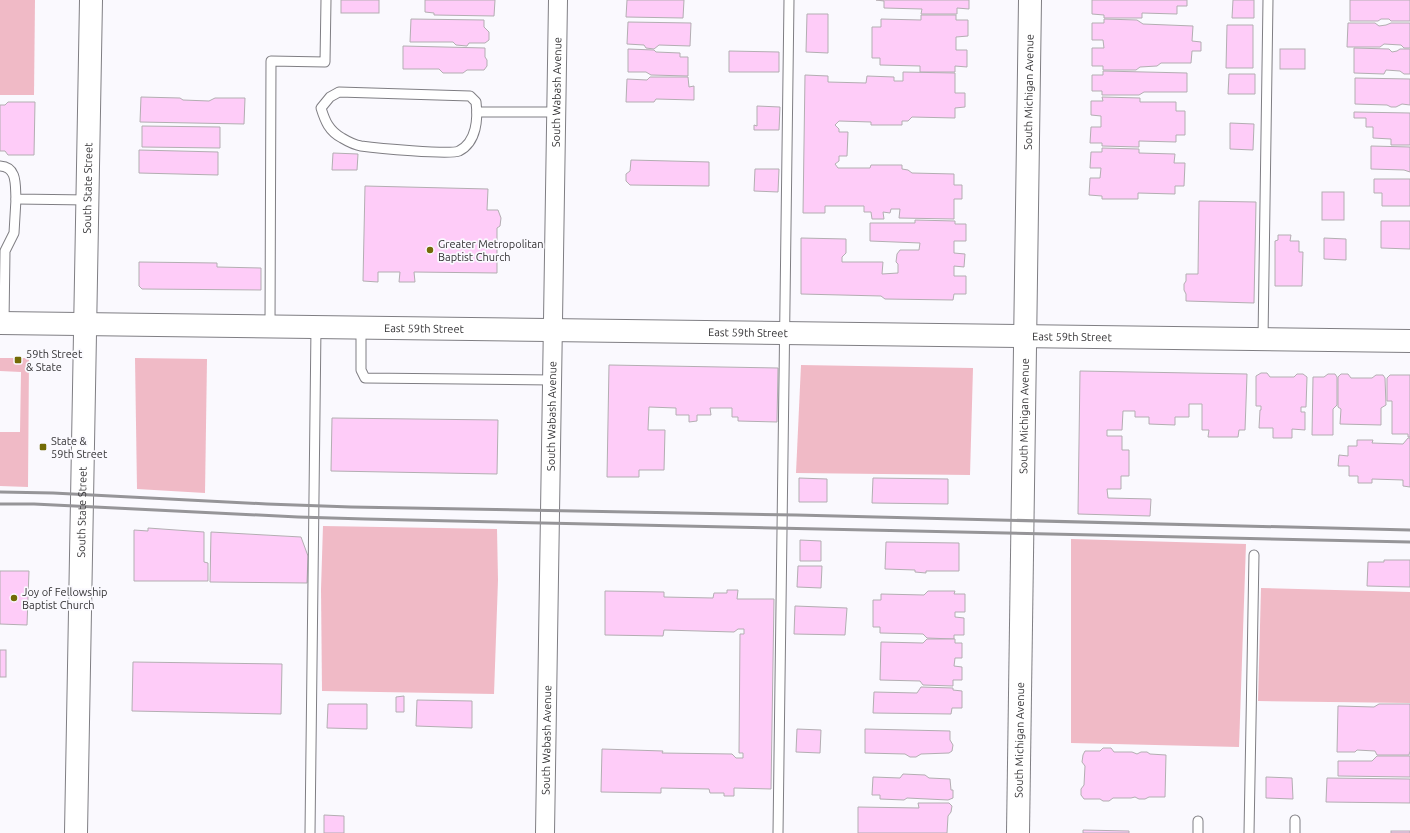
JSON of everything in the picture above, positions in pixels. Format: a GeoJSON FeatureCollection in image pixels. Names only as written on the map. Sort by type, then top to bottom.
{"type":"FeatureCollection","features":[{"type":"Feature","properties":{"kind":"street","name":"South State Street"},"geometry":{"type":"LineString","coordinates":[[76,833],[91,0]]}},
{"type":"Feature","properties":{"kind":"street","name":"South Wabash Avenue"},"geometry":{"type":"LineString","coordinates":[[545,833],[558,0]]}},
{"type":"Feature","properties":{"kind":"street","name":"South Michigan Avenue"},"geometry":{"type":"LineString","coordinates":[[1018,833],[1030,0]]}},
{"type":"Feature","properties":{"kind":"street","name":"East 59th Street"},"geometry":{"type":"LineString","coordinates":[[2,323],[1410,341]]}},
{"type":"Feature","properties":{"kind":"lane"},"geometry":{"type":"LineString","coordinates":[[270,326],[271,62],[325,62],[326,0]]}},
{"type":"Feature","properties":{"kind":"lane"},"geometry":{"type":"LineString","coordinates":[[778,833],[789,0]]}},
{"type":"Feature","properties":{"kind":"lane"},"geometry":{"type":"LineString","coordinates":[[1263,339],[1268,0]]}},
{"type":"Feature","properties":{"kind":"lane"},"geometry":{"type":"LineString","coordinates":[[340,92],[470,96],[476,102],[477,112],[476,128],[469,143],[459,151],[431,152],[360,146],[340,137],[330,128],[324,120],[321,108],[330,97],[340,92]]}},
{"type":"Feature","properties":{"kind":"lane"},"geometry":{"type":"LineString","coordinates":[[477,112],[556,112]]}},
{"type":"Feature","properties":{"kind":"lane"},"geometry":{"type":"LineString","coordinates":[[0,166],[10,169],[14,175],[16,199],[14,233],[5,251],[2,266],[2,323]]}},
{"type":"Feature","properties":{"kind":"lane"},"geometry":{"type":"LineString","coordinates":[[16,199],[88,200]]}},
{"type":"Feature","properties":{"kind":"lane"},"geometry":{"type":"LineString","coordinates":[[310,833],[316,326]]}},
{"type":"Feature","properties":{"kind":"lane"},"geometry":{"type":"LineString","coordinates":[[361,327],[361,370],[365,378],[552,380]]}},
{"type":"Feature","properties":{"kind":"lane"},"geometry":{"type":"LineString","coordinates":[[1248,833],[1254,555]]}},
{"type":"Feature","properties":{"kind":"lane"},"geometry":{"type":"LineString","coordinates":[[1198,820],[1198,833]]}},
{"type":"Feature","properties":{"kind":"lane"},"geometry":{"type":"LineString","coordinates":[[1295,820],[1295,833]]}},
{"type":"Feature","properties":{"kind":"shaded area"},"geometry":{"type":"Polygon","coordinates":[[[0,0],[35,0],[34,95],[0,95],[0,0]]]}},
{"type":"Feature","properties":{"kind":"shaded area"},"geometry":{"type":"Polygon","coordinates":[[[0,358],[29,358],[28,487],[0,486],[0,432],[20,432],[21,372],[0,371],[0,358]]]}},
{"type":"Feature","properties":{"kind":"shaded area"},"geometry":{"type":"Polygon","coordinates":[[[135,358],[207,359],[205,493],[137,489],[135,358]]]}},
{"type":"Feature","properties":{"kind":"shaded area"},"geometry":{"type":"Polygon","coordinates":[[[801,365],[973,368],[970,475],[796,473],[801,365]]]}},
{"type":"Feature","properties":{"kind":"shaded area"},"geometry":{"type":"Polygon","coordinates":[[[323,526],[497,529],[498,580],[494,694],[322,691],[321,589],[323,526]]]}},
{"type":"Feature","properties":{"kind":"shaded area"},"geometry":{"type":"Polygon","coordinates":[[[1071,539],[1246,544],[1239,747],[1071,743],[1071,539]]]}},
{"type":"Feature","properties":{"kind":"shaded area"},"geometry":{"type":"Polygon","coordinates":[[[1261,588],[1410,592],[1410,703],[1258,701],[1261,588]]]}},
{"type":"Feature","properties":{"kind":"building"},"geometry":{"type":"Polygon","coordinates":[[[341,0],[379,0],[379,13],[341,13],[341,0]]]}},
{"type":"Feature","properties":{"kind":"building"},"geometry":{"type":"Polygon","coordinates":[[[425,0],[495,0],[494,16],[434,15],[434,13],[425,12],[425,0]]]}},
{"type":"Feature","properties":{"kind":"building"},"geometry":{"type":"Polygon","coordinates":[[[627,0],[684,0],[683,18],[626,17],[627,0]]]}},
{"type":"Feature","properties":{"kind":"building"},"geometry":{"type":"Polygon","coordinates":[[[876,0],[969,0],[969,9],[957,8],[957,14],[921,14],[922,9],[884,8],[884,1],[876,0]]]}},
{"type":"Feature","properties":{"kind":"building"},"geometry":{"type":"Polygon","coordinates":[[[1092,0],[1187,0],[1187,6],[1177,6],[1177,14],[1142,13],[1142,18],[1104,18],[1104,15],[1092,14],[1092,0]]]}},
{"type":"Feature","properties":{"kind":"building"},"geometry":{"type":"Polygon","coordinates":[[[1233,0],[1254,0],[1254,18],[1232,18],[1233,0]]]}},
{"type":"Feature","properties":{"kind":"building"},"geometry":{"type":"Polygon","coordinates":[[[1350,0],[1410,0],[1410,21],[1391,21],[1389,19],[1381,19],[1378,21],[1350,21],[1350,0]]]}},
{"type":"Feature","properties":{"kind":"building"},"geometry":{"type":"Polygon","coordinates":[[[807,14],[828,14],[828,53],[806,52],[807,14]]]}},
{"type":"Feature","properties":{"kind":"building"},"geometry":{"type":"Polygon","coordinates":[[[921,15],[956,15],[956,20],[968,20],[968,36],[956,37],[956,50],[967,50],[967,67],[955,66],[955,72],[920,72],[920,66],[880,65],[880,58],[872,58],[872,27],[881,27],[881,19],[921,20],[921,15]]]}},
{"type":"Feature","properties":{"kind":"building"},"geometry":{"type":"Polygon","coordinates":[[[411,19],[484,20],[484,27],[489,32],[489,40],[485,43],[469,43],[467,46],[456,45],[453,42],[410,42],[411,19]]]}},
{"type":"Feature","properties":{"kind":"building"},"geometry":{"type":"Polygon","coordinates":[[[1104,19],[1137,20],[1143,24],[1193,26],[1192,41],[1201,42],[1201,51],[1192,51],[1191,63],[1161,63],[1157,66],[1140,67],[1136,70],[1103,70],[1103,66],[1092,66],[1092,48],[1104,48],[1103,40],[1092,40],[1092,23],[1104,23],[1104,19]]]}},
{"type":"Feature","properties":{"kind":"building"},"geometry":{"type":"Polygon","coordinates":[[[628,22],[691,23],[690,46],[659,45],[654,49],[646,48],[644,45],[627,44],[628,22]]]}},
{"type":"Feature","properties":{"kind":"building"},"geometry":{"type":"Polygon","coordinates":[[[1348,23],[1375,23],[1379,26],[1391,23],[1410,23],[1410,48],[1404,48],[1401,45],[1384,44],[1380,47],[1347,47],[1348,23]]]}},
{"type":"Feature","properties":{"kind":"building"},"geometry":{"type":"Polygon","coordinates":[[[1227,25],[1253,25],[1253,68],[1226,68],[1227,25]]]}},
{"type":"Feature","properties":{"kind":"building"},"geometry":{"type":"Polygon","coordinates":[[[403,46],[485,48],[487,66],[484,70],[467,70],[463,73],[443,73],[439,69],[403,69],[403,46]]]}},
{"type":"Feature","properties":{"kind":"building"},"geometry":{"type":"Polygon","coordinates":[[[1354,48],[1389,49],[1392,52],[1400,49],[1410,49],[1410,74],[1404,74],[1400,71],[1386,70],[1384,74],[1354,73],[1354,48]]]}},
{"type":"Feature","properties":{"kind":"building"},"geometry":{"type":"Polygon","coordinates":[[[628,49],[680,53],[680,57],[688,57],[688,76],[651,75],[646,72],[628,72],[628,49]]]}},
{"type":"Feature","properties":{"kind":"building"},"geometry":{"type":"Polygon","coordinates":[[[1280,49],[1305,49],[1305,69],[1280,69],[1280,49]]]}},
{"type":"Feature","properties":{"kind":"building"},"geometry":{"type":"Polygon","coordinates":[[[729,51],[779,52],[779,72],[729,72],[729,51]]]}},
{"type":"Feature","properties":{"kind":"building"},"geometry":{"type":"Polygon","coordinates":[[[1103,71],[1187,73],[1187,92],[1144,92],[1139,95],[1102,95],[1102,91],[1092,91],[1092,75],[1103,75],[1103,71]]]}},
{"type":"Feature","properties":{"kind":"building"},"geometry":{"type":"Polygon","coordinates":[[[903,72],[955,73],[955,93],[965,93],[965,107],[955,108],[955,118],[912,117],[908,121],[902,121],[902,125],[871,125],[871,122],[839,121],[835,125],[839,129],[839,132],[848,132],[847,156],[839,156],[839,161],[835,164],[838,168],[870,168],[871,165],[902,165],[902,169],[908,170],[912,173],[954,174],[954,185],[962,185],[962,199],[954,199],[954,219],[899,218],[900,209],[891,209],[890,213],[883,212],[884,219],[872,219],[871,212],[864,212],[864,206],[825,206],[825,213],[803,213],[805,75],[828,76],[828,82],[866,83],[867,76],[894,77],[894,81],[903,81],[903,72]]]}},
{"type":"Feature","properties":{"kind":"building"},"geometry":{"type":"Polygon","coordinates":[[[1229,74],[1255,74],[1255,94],[1228,94],[1229,74]]]}},
{"type":"Feature","properties":{"kind":"building"},"geometry":{"type":"Polygon","coordinates":[[[650,77],[688,77],[689,87],[694,86],[694,100],[656,99],[654,102],[626,102],[627,79],[647,80],[650,77]]]}},
{"type":"Feature","properties":{"kind":"building"},"geometry":{"type":"Polygon","coordinates":[[[1355,78],[1410,79],[1410,105],[1402,104],[1396,107],[1391,107],[1387,105],[1355,104],[1355,78]]]}},
{"type":"Feature","properties":{"kind":"building"},"geometry":{"type":"Polygon","coordinates":[[[141,97],[180,98],[183,100],[209,101],[215,98],[245,98],[244,124],[140,122],[141,97]]]}},
{"type":"Feature","properties":{"kind":"building"},"geometry":{"type":"Polygon","coordinates":[[[1102,97],[1140,98],[1140,102],[1176,102],[1176,111],[1185,111],[1185,135],[1176,135],[1176,142],[1139,141],[1139,147],[1102,146],[1102,143],[1090,143],[1091,127],[1101,127],[1101,116],[1091,115],[1091,101],[1103,101],[1102,97]]]}},
{"type":"Feature","properties":{"kind":"building"},"geometry":{"type":"Polygon","coordinates":[[[8,102],[35,102],[34,155],[8,155],[5,151],[0,151],[0,105],[5,105],[8,102]]]}},
{"type":"Feature","properties":{"kind":"building"},"geometry":{"type":"Polygon","coordinates":[[[757,106],[780,107],[779,130],[754,130],[754,125],[757,126],[757,106]]]}},
{"type":"Feature","properties":{"kind":"building"},"geometry":{"type":"Polygon","coordinates":[[[1354,112],[1410,113],[1410,145],[1391,145],[1391,139],[1373,138],[1373,127],[1366,127],[1366,118],[1354,118],[1354,112]]]}},
{"type":"Feature","properties":{"kind":"building"},"geometry":{"type":"Polygon","coordinates":[[[1230,123],[1254,124],[1253,150],[1230,149],[1230,123]]]}},
{"type":"Feature","properties":{"kind":"building"},"geometry":{"type":"Polygon","coordinates":[[[142,126],[220,127],[220,148],[142,147],[142,126]]]}},
{"type":"Feature","properties":{"kind":"building"},"geometry":{"type":"Polygon","coordinates":[[[1371,146],[1410,147],[1410,172],[1404,170],[1371,169],[1371,146]]]}},
{"type":"Feature","properties":{"kind":"building"},"geometry":{"type":"Polygon","coordinates":[[[1102,148],[1139,149],[1139,153],[1175,154],[1174,163],[1185,163],[1184,186],[1175,186],[1175,194],[1138,193],[1138,199],[1102,199],[1102,196],[1089,195],[1090,178],[1100,178],[1101,168],[1090,168],[1091,152],[1102,152],[1102,148]]]}},
{"type":"Feature","properties":{"kind":"building"},"geometry":{"type":"Polygon","coordinates":[[[139,150],[218,152],[218,175],[139,173],[139,150]]]}},
{"type":"Feature","properties":{"kind":"building"},"geometry":{"type":"Polygon","coordinates":[[[333,153],[358,154],[357,170],[332,170],[333,153]]]}},
{"type":"Feature","properties":{"kind":"building"},"geometry":{"type":"Polygon","coordinates":[[[631,160],[709,162],[709,186],[630,185],[626,181],[626,174],[630,171],[631,160]]]}},
{"type":"Feature","properties":{"kind":"building"},"geometry":{"type":"Polygon","coordinates":[[[755,169],[779,169],[778,192],[754,191],[755,169]]]}},
{"type":"Feature","properties":{"kind":"building"},"geometry":{"type":"Polygon","coordinates":[[[1374,179],[1410,179],[1410,206],[1382,206],[1382,193],[1374,193],[1374,179]]]}},
{"type":"Feature","properties":{"kind":"building","name":"Greater Metropolitan Baptist Church"},"geometry":{"type":"Polygon","coordinates":[[[365,186],[488,189],[487,210],[498,210],[501,218],[500,226],[497,228],[497,273],[414,272],[415,282],[399,282],[400,272],[378,272],[378,282],[363,281],[365,186]]]}},
{"type":"Feature","properties":{"kind":"building"},"geometry":{"type":"Polygon","coordinates":[[[1322,192],[1344,192],[1344,220],[1322,220],[1322,192]]]}},
{"type":"Feature","properties":{"kind":"building"},"geometry":{"type":"Polygon","coordinates":[[[1199,201],[1256,202],[1254,303],[1186,301],[1184,284],[1186,281],[1186,274],[1198,274],[1199,201]]]}},
{"type":"Feature","properties":{"kind":"building"},"geometry":{"type":"Polygon","coordinates":[[[915,220],[955,221],[955,224],[966,224],[966,241],[954,241],[954,253],[965,254],[964,267],[954,266],[954,276],[966,276],[966,294],[954,294],[953,300],[885,299],[881,296],[801,294],[801,238],[846,239],[846,253],[842,257],[842,262],[883,262],[882,274],[898,273],[898,264],[896,262],[897,254],[900,250],[919,250],[920,243],[870,241],[870,223],[915,223],[915,220]]]}},
{"type":"Feature","properties":{"kind":"building"},"geometry":{"type":"Polygon","coordinates":[[[1381,221],[1410,221],[1410,249],[1381,248],[1381,221]]]}},
{"type":"Feature","properties":{"kind":"building"},"geometry":{"type":"Polygon","coordinates":[[[1278,235],[1291,235],[1290,241],[1299,241],[1299,252],[1303,252],[1302,286],[1275,286],[1275,241],[1278,240],[1278,235]]]}},
{"type":"Feature","properties":{"kind":"building"},"geometry":{"type":"Polygon","coordinates":[[[1324,238],[1346,239],[1346,260],[1324,259],[1324,238]]]}},
{"type":"Feature","properties":{"kind":"building"},"geometry":{"type":"Polygon","coordinates":[[[139,262],[217,263],[217,267],[261,268],[261,290],[142,289],[139,286],[139,262]]]}},
{"type":"Feature","properties":{"kind":"building"},"geometry":{"type":"Polygon","coordinates":[[[609,365],[778,368],[777,422],[738,421],[738,417],[732,417],[732,408],[710,408],[711,415],[697,415],[697,421],[689,422],[689,415],[676,415],[676,408],[649,407],[648,430],[665,430],[664,470],[639,470],[639,477],[607,477],[609,365]]]}},
{"type":"Feature","properties":{"kind":"building"},"geometry":{"type":"Polygon","coordinates":[[[1080,371],[1247,374],[1245,430],[1239,430],[1238,437],[1208,437],[1209,430],[1202,430],[1202,404],[1189,404],[1189,417],[1175,417],[1175,425],[1149,424],[1149,417],[1135,417],[1135,411],[1123,411],[1122,430],[1107,430],[1107,436],[1122,436],[1122,450],[1129,450],[1129,476],[1121,476],[1121,489],[1107,489],[1108,498],[1151,499],[1150,516],[1078,514],[1080,371]]]}},
{"type":"Feature","properties":{"kind":"building"},"geometry":{"type":"Polygon","coordinates":[[[1261,373],[1267,373],[1270,377],[1294,377],[1297,374],[1303,374],[1307,377],[1306,407],[1301,407],[1301,412],[1305,412],[1305,430],[1292,429],[1292,438],[1273,438],[1273,428],[1259,428],[1261,406],[1256,406],[1256,376],[1261,373]]]}},
{"type":"Feature","properties":{"kind":"building"},"geometry":{"type":"Polygon","coordinates":[[[1328,374],[1335,374],[1337,377],[1337,405],[1333,409],[1333,435],[1312,435],[1313,377],[1324,377],[1328,374]]]}},
{"type":"Feature","properties":{"kind":"building"},"geometry":{"type":"Polygon","coordinates":[[[1341,374],[1348,374],[1351,378],[1372,378],[1376,375],[1383,375],[1385,378],[1386,405],[1381,408],[1381,425],[1340,424],[1341,409],[1338,407],[1338,377],[1341,374]]]}},
{"type":"Feature","properties":{"kind":"building"},"geometry":{"type":"Polygon","coordinates":[[[1390,375],[1410,375],[1410,437],[1408,437],[1408,434],[1392,434],[1392,401],[1387,401],[1387,378],[1390,375]]]}},
{"type":"Feature","properties":{"kind":"building"},"geometry":{"type":"Polygon","coordinates":[[[332,418],[498,420],[497,474],[331,471],[332,418]]]}},
{"type":"Feature","properties":{"kind":"building"},"geometry":{"type":"Polygon","coordinates":[[[1408,438],[1410,438],[1410,487],[1403,486],[1403,480],[1372,479],[1372,483],[1358,483],[1358,476],[1349,476],[1349,466],[1338,466],[1339,455],[1348,456],[1348,446],[1357,446],[1357,440],[1373,440],[1372,443],[1403,444],[1408,438]]]}},
{"type":"Feature","properties":{"kind":"building"},"geometry":{"type":"Polygon","coordinates":[[[799,478],[827,479],[827,502],[799,502],[799,478]]]}},
{"type":"Feature","properties":{"kind":"building"},"geometry":{"type":"Polygon","coordinates":[[[873,478],[948,479],[948,504],[872,503],[873,478]]]}},
{"type":"Feature","properties":{"kind":"building"},"geometry":{"type":"Polygon","coordinates":[[[148,528],[204,532],[204,562],[208,563],[208,581],[134,581],[134,530],[148,531],[148,528]]]}},
{"type":"Feature","properties":{"kind":"building"},"geometry":{"type":"Polygon","coordinates":[[[211,532],[301,537],[308,556],[307,583],[210,582],[211,532]]]}},
{"type":"Feature","properties":{"kind":"building"},"geometry":{"type":"Polygon","coordinates":[[[800,540],[821,541],[821,561],[800,561],[800,540]]]}},
{"type":"Feature","properties":{"kind":"building"},"geometry":{"type":"Polygon","coordinates":[[[886,542],[959,543],[959,571],[926,571],[926,573],[915,572],[915,570],[885,569],[886,542]]]}},
{"type":"Feature","properties":{"kind":"building"},"geometry":{"type":"Polygon","coordinates":[[[1384,560],[1410,560],[1410,587],[1367,586],[1368,562],[1384,562],[1384,560]]]}},
{"type":"Feature","properties":{"kind":"building"},"geometry":{"type":"Polygon","coordinates":[[[798,566],[822,566],[821,588],[797,587],[798,566]]]}},
{"type":"Feature","properties":{"kind":"building","name":"Joy of Fellowship Baptist Church"},"geometry":{"type":"Polygon","coordinates":[[[0,571],[29,571],[27,625],[0,624],[0,571]]]}},
{"type":"Feature","properties":{"kind":"building"},"geometry":{"type":"Polygon","coordinates":[[[727,590],[738,590],[737,599],[774,599],[771,789],[734,788],[734,796],[724,796],[724,793],[710,793],[709,789],[661,788],[661,793],[601,792],[602,749],[663,751],[662,753],[732,754],[736,758],[743,758],[743,753],[739,753],[740,634],[744,634],[744,629],[738,629],[734,632],[664,630],[663,636],[605,635],[605,591],[664,592],[664,597],[713,598],[714,593],[727,593],[727,590]]]}},
{"type":"Feature","properties":{"kind":"building"},"geometry":{"type":"Polygon","coordinates":[[[928,591],[955,591],[954,594],[965,594],[965,612],[955,612],[955,617],[964,618],[964,635],[954,635],[954,639],[927,638],[923,634],[880,633],[880,627],[873,627],[873,600],[881,600],[881,594],[924,595],[928,591]]]}},
{"type":"Feature","properties":{"kind":"building"},"geometry":{"type":"Polygon","coordinates":[[[795,606],[847,608],[845,635],[794,634],[795,606]]]}},
{"type":"Feature","properties":{"kind":"building"},"geometry":{"type":"Polygon","coordinates":[[[927,639],[955,639],[955,643],[962,643],[962,658],[955,658],[954,666],[962,667],[962,680],[953,680],[953,686],[923,685],[920,681],[880,680],[881,642],[923,643],[927,639]]]}},
{"type":"Feature","properties":{"kind":"building"},"geometry":{"type":"Polygon","coordinates":[[[0,650],[6,650],[6,677],[0,677],[0,650]]]}},
{"type":"Feature","properties":{"kind":"building"},"geometry":{"type":"Polygon","coordinates":[[[133,662],[282,664],[281,714],[132,711],[133,662]]]}},
{"type":"Feature","properties":{"kind":"building"},"geometry":{"type":"Polygon","coordinates":[[[921,687],[953,688],[953,690],[962,691],[962,708],[952,708],[951,714],[873,713],[874,692],[917,693],[921,687]]]}},
{"type":"Feature","properties":{"kind":"building"},"geometry":{"type":"Polygon","coordinates":[[[404,696],[404,712],[396,712],[396,697],[404,696]]]}},
{"type":"Feature","properties":{"kind":"building"},"geometry":{"type":"Polygon","coordinates":[[[417,700],[472,701],[472,728],[416,726],[417,700]]]}},
{"type":"Feature","properties":{"kind":"building"},"geometry":{"type":"Polygon","coordinates":[[[328,704],[367,704],[367,729],[327,728],[328,704]]]}},
{"type":"Feature","properties":{"kind":"building"},"geometry":{"type":"Polygon","coordinates":[[[1379,704],[1410,704],[1409,755],[1377,755],[1375,751],[1357,750],[1355,752],[1337,752],[1338,706],[1374,707],[1379,704]]]}},
{"type":"Feature","properties":{"kind":"building"},"geometry":{"type":"Polygon","coordinates":[[[797,729],[821,730],[820,753],[796,752],[797,729]]]}},
{"type":"Feature","properties":{"kind":"building"},"geometry":{"type":"Polygon","coordinates":[[[865,729],[950,731],[950,740],[953,745],[952,751],[949,753],[921,754],[916,757],[910,757],[905,754],[865,753],[865,729]]]}},
{"type":"Feature","properties":{"kind":"building"},"geometry":{"type":"Polygon","coordinates":[[[1103,748],[1111,748],[1114,752],[1132,752],[1137,754],[1147,752],[1150,754],[1166,755],[1165,797],[1149,797],[1145,799],[1135,797],[1113,798],[1109,801],[1103,801],[1100,799],[1084,799],[1081,795],[1081,789],[1084,785],[1085,766],[1082,762],[1083,755],[1085,751],[1100,751],[1103,748]]]}},
{"type":"Feature","properties":{"kind":"building"},"geometry":{"type":"Polygon","coordinates":[[[1377,756],[1410,756],[1410,777],[1338,776],[1338,761],[1372,761],[1377,756]]]}},
{"type":"Feature","properties":{"kind":"building"},"geometry":{"type":"Polygon","coordinates":[[[903,774],[925,775],[929,778],[950,779],[951,790],[953,790],[953,798],[948,800],[907,798],[904,800],[880,799],[880,795],[872,795],[873,777],[900,778],[903,774]]]}},
{"type":"Feature","properties":{"kind":"building"},"geometry":{"type":"Polygon","coordinates":[[[1266,777],[1292,778],[1293,799],[1266,798],[1266,777]]]}},
{"type":"Feature","properties":{"kind":"building"},"geometry":{"type":"Polygon","coordinates":[[[1327,778],[1410,779],[1410,803],[1326,802],[1327,778]]]}},
{"type":"Feature","properties":{"kind":"building"},"geometry":{"type":"Polygon","coordinates":[[[918,803],[949,803],[952,806],[951,812],[948,816],[947,833],[858,833],[858,807],[919,808],[918,803]]]}},
{"type":"Feature","properties":{"kind":"building"},"geometry":{"type":"Polygon","coordinates":[[[324,815],[344,816],[344,833],[324,833],[324,815]]]}},
{"type":"Feature","properties":{"kind":"building"},"geometry":{"type":"Polygon","coordinates":[[[1083,830],[1129,831],[1129,833],[1083,833],[1083,830]]]}},
{"type":"Feature","properties":{"kind":"building"},"geometry":{"type":"Polygon","coordinates":[[[1391,831],[1410,831],[1410,833],[1391,833],[1391,831]]]}},
{"type":"Feature","properties":{"kind":"railway"},"geometry":{"type":"LineString","coordinates":[[0,492],[53,493],[351,507],[796,515],[1410,530]]}},
{"type":"Feature","properties":{"kind":"railway"},"geometry":{"type":"LineString","coordinates":[[0,504],[34,504],[365,519],[1410,542]]}},
{"type":"Feature","properties":{"kind":"place","name":"Greater Metropolitan Baptist Church"},"geometry":{"type":"Point","coordinates":[430,250]}},
{"type":"Feature","properties":{"kind":"place","name":"59th Street & State"},"geometry":{"type":"Point","coordinates":[18,360]}},
{"type":"Feature","properties":{"kind":"place","name":"State & 59th Street"},"geometry":{"type":"Point","coordinates":[43,447]}},
{"type":"Feature","properties":{"kind":"place","name":"Joy of Fellowship Baptist Church"},"geometry":{"type":"Point","coordinates":[14,598]}}]}
